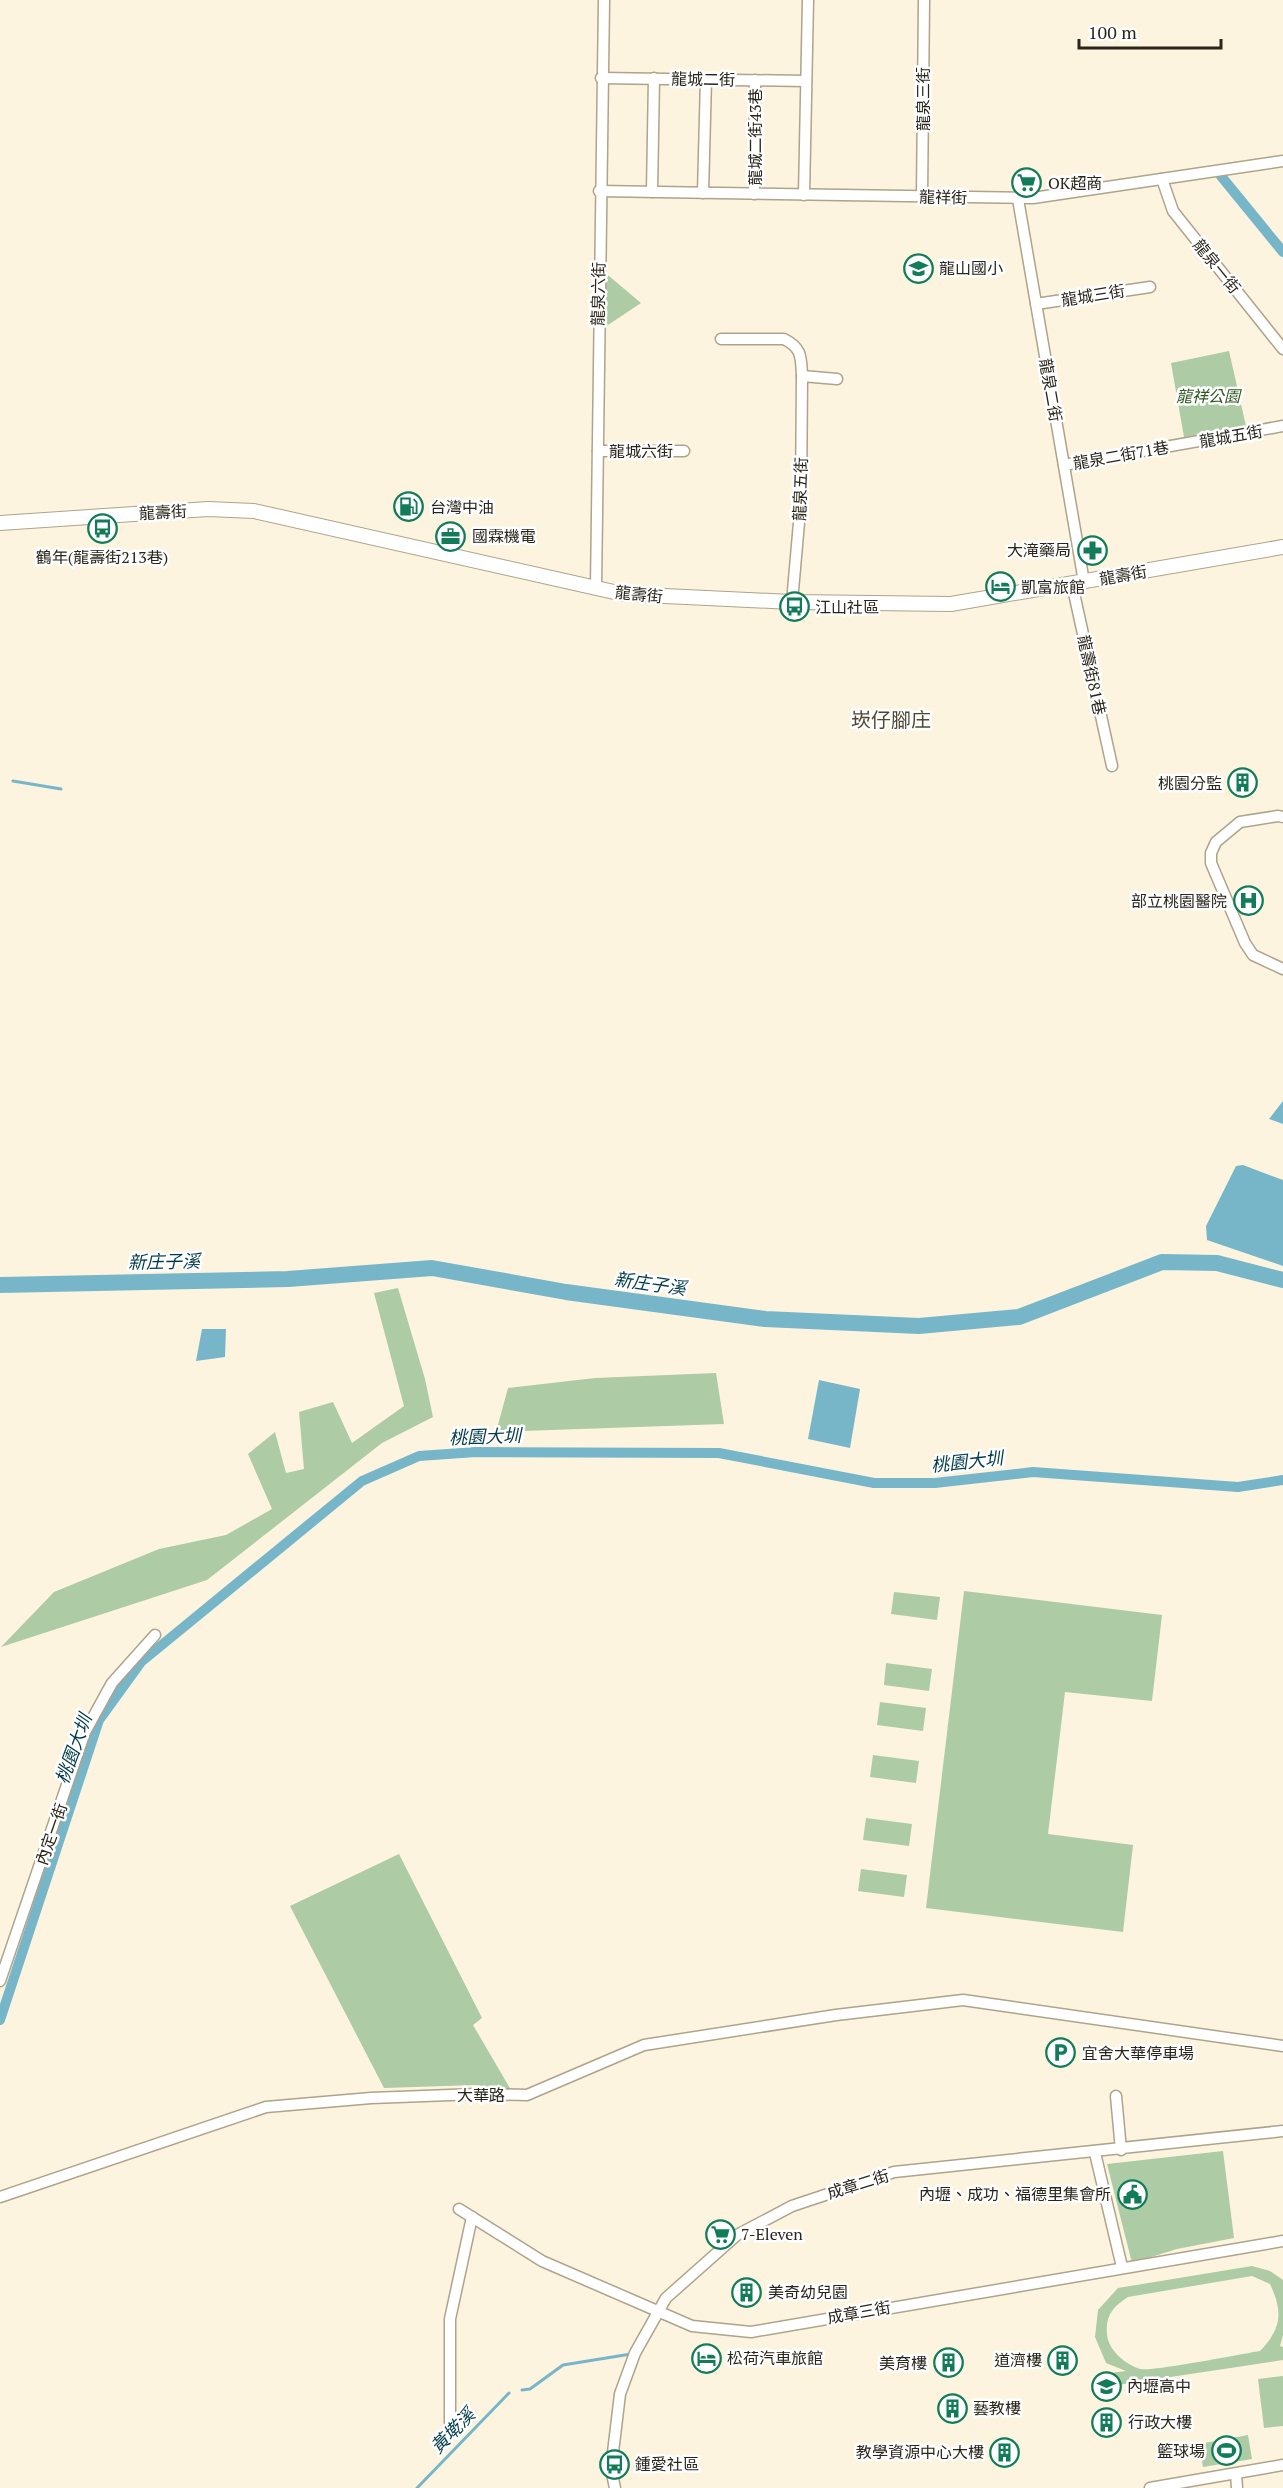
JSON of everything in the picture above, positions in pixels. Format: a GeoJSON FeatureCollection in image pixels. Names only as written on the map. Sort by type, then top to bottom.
{"type":"FeatureCollection","features":[{"type":"Feature","properties":{"kind":"street","name":"龍泉六街"},"geometry":{"type":"LineString","coordinates":[[596,588],[599,191],[604,0]]}},
{"type":"Feature","properties":{"kind":"street"},"geometry":{"type":"LineString","coordinates":[[804,195],[808,0]]}},
{"type":"Feature","properties":{"kind":"street","name":"龍泉三街"},"geometry":{"type":"LineString","coordinates":[[922,197],[924,0]]}},
{"type":"Feature","properties":{"kind":"street","name":"龍城二街"},"geometry":{"type":"LineString","coordinates":[[601,78],[806,81]]}},
{"type":"Feature","properties":{"kind":"street"},"geometry":{"type":"LineString","coordinates":[[652,192],[654,78]]}},
{"type":"Feature","properties":{"kind":"street"},"geometry":{"type":"LineString","coordinates":[[703,193],[706,79]]}},
{"type":"Feature","properties":{"kind":"street","name":"龍城二街43巷"},"geometry":{"type":"LineString","coordinates":[[754,194],[755,80]]}},
{"type":"Feature","properties":{"kind":"street","name":"龍祥街"},"geometry":{"type":"LineString","coordinates":[[599,191],[1018,199],[1283,161]]}},
{"type":"Feature","properties":{"kind":"street","name":"龍泉一街"},"geometry":{"type":"LineString","coordinates":[[1162,179],[1173,211],[1283,349]]}},
{"type":"Feature","properties":{"kind":"street","name":"龍泉二街"},"geometry":{"type":"LineString","coordinates":[[1018,199],[1064,465],[1078,583]]}},
{"type":"Feature","properties":{"kind":"street","name":"龍城三街"},"geometry":{"type":"LineString","coordinates":[[1036,304],[1150,286]]}},
{"type":"Feature","properties":{"kind":"street","name":"龍泉五街"},"geometry":{"type":"LineString","coordinates":[[721,339],[783,339],[793,343],[801,354],[801,500],[792,602]]}},
{"type":"Feature","properties":{"kind":"street"},"geometry":{"type":"LineString","coordinates":[[802,376],[837,379]]}},
{"type":"Feature","properties":{"kind":"street","name":"龍城五街"},"geometry":{"type":"LineString","coordinates":[[1178,445],[1283,426]]}},
{"type":"Feature","properties":{"kind":"street","name":"龍泉二街71巷"},"geometry":{"type":"LineString","coordinates":[[1064,465],[1178,445]]}},
{"type":"Feature","properties":{"kind":"street","name":"龍城六街"},"geometry":{"type":"LineString","coordinates":[[598,451],[684,451]]}},
{"type":"Feature","properties":{"kind":"street","name":"龍壽街"},"geometry":{"type":"LineString","coordinates":[[0,524],[187,510],[254,511],[596,588],[652,596],[792,602],[951,604],[1283,547]]}},
{"type":"Feature","properties":{"kind":"street","name":"龍壽街81巷"},"geometry":{"type":"LineString","coordinates":[[1078,583],[1112,766]]}},
{"type":"Feature","properties":{"kind":"street"},"geometry":{"type":"LineString","coordinates":[[1283,818],[1278,816],[1240,822],[1216,842],[1211,853],[1211,863],[1249,949],[1253,955],[1283,969]]}},
{"type":"Feature","properties":{"kind":"street","name":"內定一街"},"geometry":{"type":"LineString","coordinates":[[0,1981],[85,1732],[112,1683],[155,1635]]}},
{"type":"Feature","properties":{"kind":"street","name":"大華路"},"geometry":{"type":"LineString","coordinates":[[0,2197],[266,2107],[371,2098],[527,2095],[644,2045],[837,2015],[963,2000],[1283,2046]]}},
{"type":"Feature","properties":{"kind":"street"},"geometry":{"type":"LineString","coordinates":[[1116,2096],[1121,2150]]}},
{"type":"Feature","properties":{"kind":"street","name":"成章二街"},"geometry":{"type":"LineString","coordinates":[[615,2488],[610,2469],[620,2394],[635,2353],[666,2298],[737,2235],[809,2200],[894,2172],[1095,2153],[1283,2131]]}},
{"type":"Feature","properties":{"kind":"street"},"geometry":{"type":"LineString","coordinates":[[1095,2153],[1122,2267]]}},
{"type":"Feature","properties":{"kind":"street","name":"成章三街"},"geometry":{"type":"LineString","coordinates":[[459,2209],[542,2260],[692,2326],[751,2332],[1283,2241]]}},
{"type":"Feature","properties":{"kind":"street"},"geometry":{"type":"LineString","coordinates":[[450,2423],[450,2319],[472,2217]]}},
{"type":"Feature","properties":{"kind":"street"},"geometry":{"type":"LineString","coordinates":[[1150,2488],[1283,2465]]}},
{"type":"Feature","properties":{"kind":"street"},"geometry":{"type":"LineString","coordinates":[[1236,2474],[1237,2488]]}},
{"type":"Feature","properties":{"kind":"green space"},"geometry":{"type":"Polygon","coordinates":[[[603,271],[641,303],[602,329],[603,271]]]}},
{"type":"Feature","properties":{"kind":"green space","name":"龍祥公園"},"geometry":{"type":"Polygon","coordinates":[[[1229,351],[1246,426],[1184,437],[1171,363],[1229,351]]]}},
{"type":"Feature","properties":{"kind":"green space"},"geometry":{"type":"Polygon","coordinates":[[[398,1288],[425,1379],[433,1417],[382,1443],[207,1580],[1,1647],[54,1592],[159,1549],[226,1535],[272,1509],[248,1454],[275,1432],[286,1473],[304,1469],[299,1412],[333,1402],[352,1443],[404,1406],[374,1293],[398,1288]]]}},
{"type":"Feature","properties":{"kind":"green space"},"geometry":{"type":"Polygon","coordinates":[[[716,1373],[724,1424],[496,1432],[508,1388],[595,1378],[716,1373]]]}},
{"type":"Feature","properties":{"kind":"green space"},"geometry":{"type":"Polygon","coordinates":[[[964,1591],[1162,1615],[1152,1701],[1065,1692],[1048,1834],[1133,1845],[1123,1932],[926,1908],[964,1591]]]}},
{"type":"Feature","properties":{"kind":"green space"},"geometry":{"type":"Polygon","coordinates":[[[894,1592],[940,1597],[937,1620],[891,1614],[894,1592]]]}},
{"type":"Feature","properties":{"kind":"green space"},"geometry":{"type":"Polygon","coordinates":[[[886,1663],[932,1669],[929,1691],[884,1685],[886,1663]]]}},
{"type":"Feature","properties":{"kind":"green space"},"geometry":{"type":"Polygon","coordinates":[[[880,1702],[926,1708],[923,1731],[877,1725],[880,1702]]]}},
{"type":"Feature","properties":{"kind":"green space"},"geometry":{"type":"Polygon","coordinates":[[[873,1755],[919,1761],[916,1783],[870,1777],[873,1755]]]}},
{"type":"Feature","properties":{"kind":"green space"},"geometry":{"type":"Polygon","coordinates":[[[866,1818],[912,1824],[909,1846],[863,1840],[866,1818]]]}},
{"type":"Feature","properties":{"kind":"green space"},"geometry":{"type":"Polygon","coordinates":[[[399,1854],[482,2018],[473,2025],[511,2090],[475,2085],[384,2088],[290,1906],[399,1854]]]}},
{"type":"Feature","properties":{"kind":"green space"},"geometry":{"type":"Polygon","coordinates":[[[861,1869],[907,1875],[904,1897],[858,1891],[861,1869]]]}},
{"type":"Feature","properties":{"kind":"green space"},"geometry":{"type":"Polygon","coordinates":[[[1223,2151],[1234,2238],[1177,2249],[1132,2263],[1107,2164],[1223,2151]]]}},
{"type":"Feature","properties":{"kind":"green space"},"geometry":{"type":"Polygon","coordinates":[[[1252,2266],[1270,2271],[1283,2280],[1283,2335],[1280,2346],[1283,2347],[1283,2360],[1104,2387],[1102,2374],[1126,2371],[1106,2363],[1095,2337],[1098,2310],[1118,2288],[1252,2266]],[[1252,2276],[1128,2297],[1115,2308],[1107,2321],[1110,2346],[1118,2356],[1140,2369],[1260,2351],[1273,2335],[1278,2319],[1277,2303],[1270,2284],[1252,2276]]]}},
{"type":"Feature","properties":{"kind":"green space"},"geometry":{"type":"Polygon","coordinates":[[[1283,2376],[1283,2426],[1264,2428],[1258,2379],[1283,2376]]]}},
{"type":"Feature","properties":{"kind":"green space","name":"籃球場"},"geometry":{"type":"Polygon","coordinates":[[[1248,2435],[1252,2459],[1203,2467],[1199,2444],[1248,2435]]]}},
{"type":"Feature","properties":{"kind":"water"},"geometry":{"type":"Polygon","coordinates":[[[1283,1101],[1283,1124],[1269,1119],[1283,1101]]]}},
{"type":"Feature","properties":{"kind":"water"},"geometry":{"type":"Polygon","coordinates":[[[1243,1165],[1283,1180],[1283,1266],[1207,1240],[1206,1226],[1236,1166],[1243,1165]]]}},
{"type":"Feature","properties":{"kind":"water"},"geometry":{"type":"Polygon","coordinates":[[[202,1329],[226,1329],[225,1357],[196,1361],[202,1329]]]}},
{"type":"Feature","properties":{"kind":"water"},"geometry":{"type":"Polygon","coordinates":[[[819,1380],[860,1389],[850,1448],[808,1439],[819,1380]]]}},
{"type":"Feature","properties":{"kind":"waterway"},"geometry":{"type":"LineString","coordinates":[[1221,176],[1283,252]]}},
{"type":"Feature","properties":{"kind":"waterway"},"geometry":{"type":"LineString","coordinates":[[13,781],[61,789]]}},
{"type":"Feature","properties":{"kind":"waterway","name":"新庄子溪"},"geometry":{"type":"LineString","coordinates":[[0,1285],[288,1279],[432,1268],[566,1292],[765,1319],[919,1326],[1019,1317],[1162,1262],[1217,1263],[1283,1280]]}},
{"type":"Feature","properties":{"kind":"waterway","name":"桃園大圳"},"geometry":{"type":"LineString","coordinates":[[0,2020],[99,1720],[141,1662],[362,1481],[419,1456],[476,1452],[719,1453],[874,1483],[935,1483],[1033,1472],[1238,1487],[1283,1480]]}},
{"type":"Feature","properties":{"kind":"waterway"},"geometry":{"type":"LineString","coordinates":[[522,2390],[530,2389],[563,2365],[631,2354]]}},
{"type":"Feature","properties":{"kind":"waterway","name":"黃墘溪"},"geometry":{"type":"LineString","coordinates":[[417,2488],[509,2393]]}},
{"type":"Feature","properties":{"kind":"place","name":"OK超商"},"geometry":{"type":"Point","coordinates":[1027,183]}},
{"type":"Feature","properties":{"kind":"place","name":"龍山國小"},"geometry":{"type":"Point","coordinates":[918,268]}},
{"type":"Feature","properties":{"kind":"place","name":"台灣中油"},"geometry":{"type":"Point","coordinates":[409,507]}},
{"type":"Feature","properties":{"kind":"place","name":"鶴年(龍壽街213巷)"},"geometry":{"type":"Point","coordinates":[102,529]}},
{"type":"Feature","properties":{"kind":"place","name":"國霖機電"},"geometry":{"type":"Point","coordinates":[451,536]}},
{"type":"Feature","properties":{"kind":"place","name":"大滝藥局"},"geometry":{"type":"Point","coordinates":[1092,550]}},
{"type":"Feature","properties":{"kind":"place","name":"凱富旅館"},"geometry":{"type":"Point","coordinates":[1000,587]}},
{"type":"Feature","properties":{"kind":"place","name":"江山社區"},"geometry":{"type":"Point","coordinates":[794,607]}},
{"type":"Feature","properties":{"kind":"place","name":"桃園分監"},"geometry":{"type":"Point","coordinates":[1243,783]}},
{"type":"Feature","properties":{"kind":"place","name":"部立桃園醫院"},"geometry":{"type":"Point","coordinates":[1248,901]}},
{"type":"Feature","properties":{"kind":"place","name":"宜舍大華停車場"},"geometry":{"type":"Point","coordinates":[1061,2053]}},
{"type":"Feature","properties":{"kind":"place","name":"內壢、成功、福德里集會所"},"geometry":{"type":"Point","coordinates":[1132,2194]}},
{"type":"Feature","properties":{"kind":"place","name":"7-Eleven"},"geometry":{"type":"Point","coordinates":[720,2234]}},
{"type":"Feature","properties":{"kind":"place","name":"美奇幼兒園"},"geometry":{"type":"Point","coordinates":[747,2292]}},
{"type":"Feature","properties":{"kind":"place","name":"松荷汽車旅館"},"geometry":{"type":"Point","coordinates":[706,2358]}},
{"type":"Feature","properties":{"kind":"place","name":"道濟樓"},"geometry":{"type":"Point","coordinates":[1063,2360]}},
{"type":"Feature","properties":{"kind":"place","name":"美育樓"},"geometry":{"type":"Point","coordinates":[948,2363]}},
{"type":"Feature","properties":{"kind":"place","name":"內壢高中"},"geometry":{"type":"Point","coordinates":[1106,2386]}},
{"type":"Feature","properties":{"kind":"place","name":"藝教樓"},"geometry":{"type":"Point","coordinates":[952,2408]}},
{"type":"Feature","properties":{"kind":"place","name":"行政大樓"},"geometry":{"type":"Point","coordinates":[1107,2422]}},
{"type":"Feature","properties":{"kind":"place","name":"籃球場"},"geometry":{"type":"Point","coordinates":[1226,2451]}},
{"type":"Feature","properties":{"kind":"place","name":"教學資源中心大樓"},"geometry":{"type":"Point","coordinates":[1005,2452]}},
{"type":"Feature","properties":{"kind":"place","name":"鍾愛社區"},"geometry":{"type":"Point","coordinates":[614,2464]}},
{"type":"Feature","properties":{"kind":"district","name":"崁仔腳庄"},"geometry":{"type":"Point","coordinates":[891,720]}}]}
